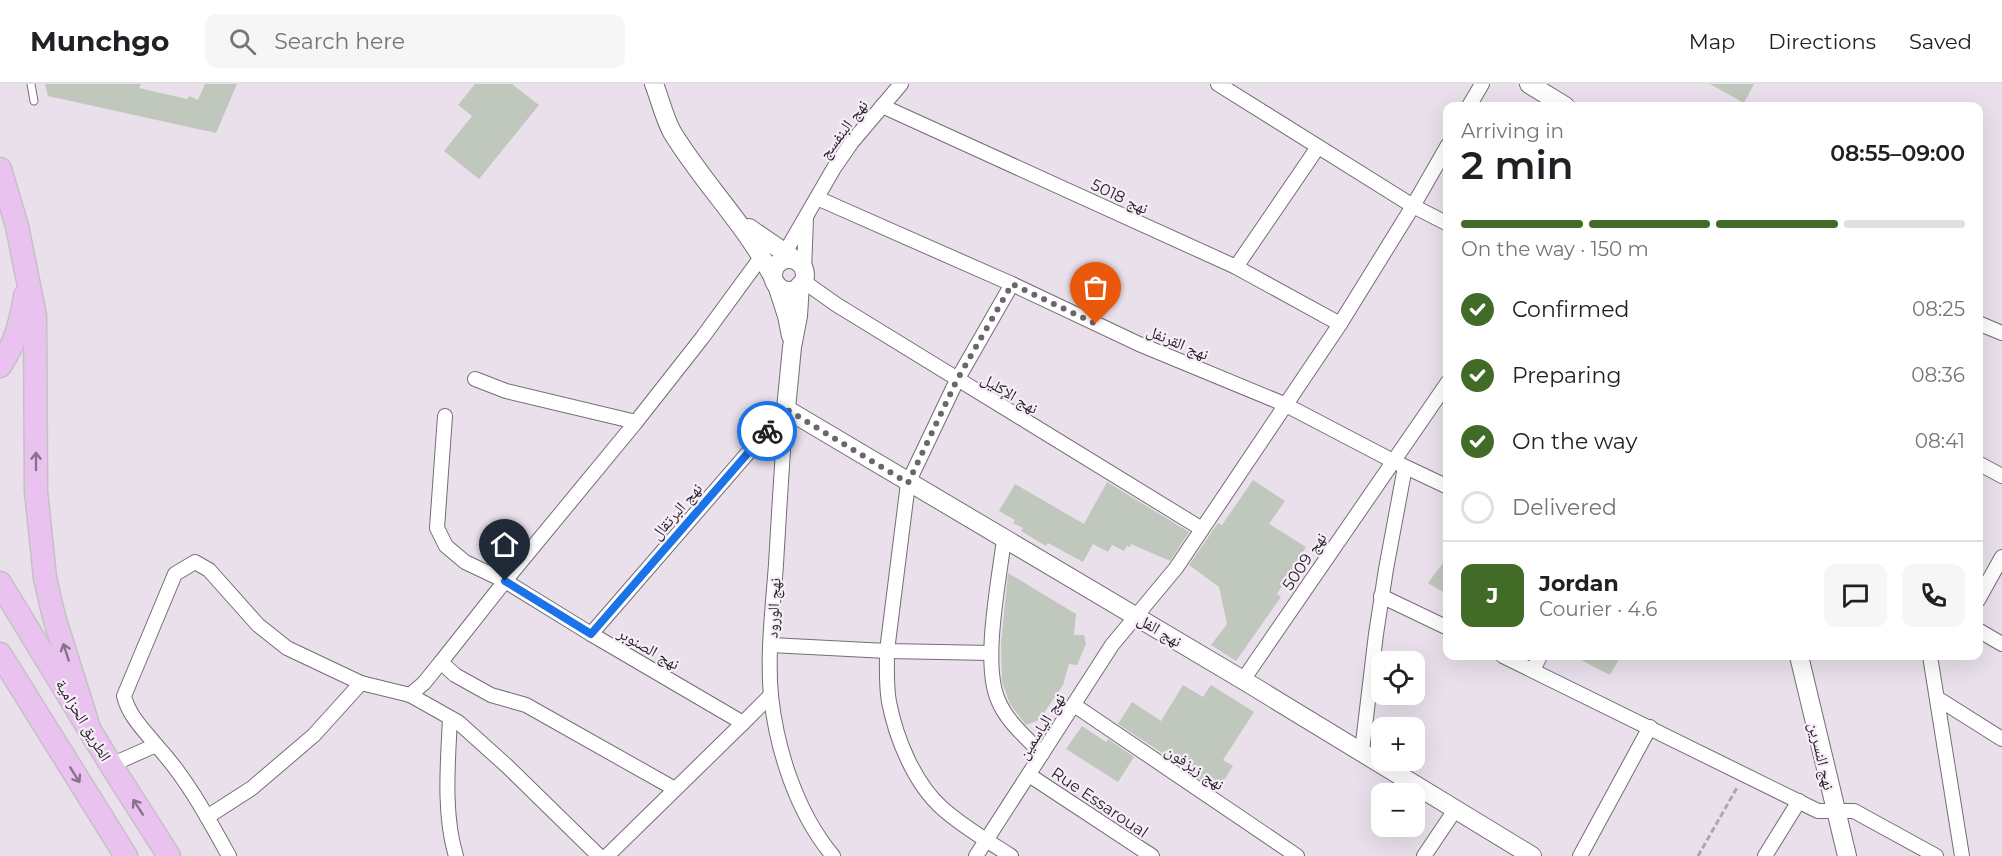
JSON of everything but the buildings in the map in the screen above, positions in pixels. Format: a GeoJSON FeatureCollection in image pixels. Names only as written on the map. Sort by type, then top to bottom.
{"type":"FeatureCollection","features":[{"type":"Feature","properties":{"kind":"highway"},"geometry":{"type":"LineString","coordinates":[[0,169],[17,226],[35,316],[36,491],[45,578],[54,617],[89,728]]}},
{"type":"Feature","properties":{"kind":"highway"},"geometry":{"type":"LineString","coordinates":[[0,366],[16,338],[22,318],[27,277]]}},
{"type":"Feature","properties":{"kind":"highway","name":"الطريق الحزامية"},"geometry":{"type":"LineString","coordinates":[[0,584],[169,856]]}},
{"type":"Feature","properties":{"kind":"highway"},"geometry":{"type":"LineString","coordinates":[[0,654],[126,856]]}},
{"type":"Feature","properties":{"kind":"highway"},"geometry":{"type":"LineString","coordinates":[[0,679],[56,744]]}},
{"type":"Feature","properties":{"kind":"street"},"geometry":{"type":"LineString","coordinates":[[654,84],[671,130],[708,186],[737,220],[786,270],[806,216]]}},
{"type":"Feature","properties":{"kind":"street","name":"نهج البنفسج"},"geometry":{"type":"LineString","coordinates":[[410,694],[424,683],[702,338],[786,270],[806,216],[817,198],[852,142],[901,84]]}},
{"type":"Feature","properties":{"kind":"street"},"geometry":{"type":"LineString","coordinates":[[1218,84],[1413,206],[1443,221]]}},
{"type":"Feature","properties":{"kind":"street"},"geometry":{"type":"LineString","coordinates":[[1471,102],[1482,84]]}},
{"type":"Feature","properties":{"kind":"street"},"geometry":{"type":"LineString","coordinates":[[1529,84],[1558,102]]}},
{"type":"Feature","properties":{"kind":"street","name":"نهج 5018"},"geometry":{"type":"LineString","coordinates":[[882,106],[1236,267],[1340,324]]}},
{"type":"Feature","properties":{"kind":"street"},"geometry":{"type":"LineString","coordinates":[[1236,267],[1318,147]]}},
{"type":"Feature","properties":{"kind":"street","name":"نهج الياسمين"},"geometry":{"type":"LineString","coordinates":[[976,856],[1112,645],[1176,568],[1340,324],[1443,154]]}},
{"type":"Feature","properties":{"kind":"street","name":"نهج القرنفل"},"geometry":{"type":"LineString","coordinates":[[817,198],[1012,284],[1139,344],[1284,405],[1443,485]]}},
{"type":"Feature","properties":{"kind":"street","name":"نهج الورود"},"geometry":{"type":"LineString","coordinates":[[786,270],[787,316],[792,347],[771,645],[771,695],[780,744],[796,792],[814,828],[833,856]]}},
{"type":"Feature","properties":{"kind":"street","name":"نهج الإكليل"},"geometry":{"type":"LineString","coordinates":[[786,270],[837,305],[957,380],[1202,529]]}},
{"type":"Feature","properties":{"kind":"street"},"geometry":{"type":"LineString","coordinates":[[1011,856],[959,822],[927,791],[915,771],[899,734],[889,703],[886,679],[887,651],[908,483],[957,380],[1012,284]]}},
{"type":"Feature","properties":{"kind":"street"},"geometry":{"type":"LineString","coordinates":[[1983,325],[2002,333]]}},
{"type":"Feature","properties":{"kind":"street"},"geometry":{"type":"LineString","coordinates":[[475,378],[506,391],[636,422]]}},
{"type":"Feature","properties":{"kind":"street","name":"نهج 5009"},"geometry":{"type":"LineString","coordinates":[[1243,680],[1399,464],[1443,389]]}},
{"type":"Feature","properties":{"kind":"street","name":"نهج الفل"},"geometry":{"type":"LineString","coordinates":[[786,409],[1362,751],[1532,856]]}},
{"type":"Feature","properties":{"kind":"street","name":"نهج البرتقال"},"geometry":{"type":"LineString","coordinates":[[591,634],[786,409]]}},
{"type":"Feature","properties":{"kind":"street","name":"نهج الصنوبر"},"geometry":{"type":"LineString","coordinates":[[445,416],[437,528],[446,546],[465,562],[505,581],[743,723]]}},
{"type":"Feature","properties":{"kind":"street"},"geometry":{"type":"LineString","coordinates":[[1362,751],[1399,464]]}},
{"type":"Feature","properties":{"kind":"street"},"geometry":{"type":"LineString","coordinates":[[1983,466],[2002,476]]}},
{"type":"Feature","properties":{"kind":"street"},"geometry":{"type":"LineString","coordinates":[[1004,539],[991,653],[992,681],[997,699],[1014,725],[1042,754]]}},
{"type":"Feature","properties":{"kind":"street"},"geometry":{"type":"LineString","coordinates":[[1983,591],[2002,557]]}},
{"type":"Feature","properties":{"kind":"street"},"geometry":{"type":"LineString","coordinates":[[229,856],[169,758],[132,716],[124,696],[175,573],[195,562],[209,570],[258,625],[287,648],[361,682],[410,694],[450,718],[507,766],[599,856]]}},
{"type":"Feature","properties":{"kind":"street"},"geometry":{"type":"LineString","coordinates":[[1382,596],[1443,626]]}},
{"type":"Feature","properties":{"kind":"street"},"geometry":{"type":"LineString","coordinates":[[1983,633],[2002,644]]}},
{"type":"Feature","properties":{"kind":"street"},"geometry":{"type":"LineString","coordinates":[[771,645],[991,653]]}},
{"type":"Feature","properties":{"kind":"street"},"geometry":{"type":"LineString","coordinates":[[1512,660],[1818,811],[1854,812],[1936,856]]}},
{"type":"Feature","properties":{"kind":"street"},"geometry":{"type":"LineString","coordinates":[[1533,670],[1538,660]]}},
{"type":"Feature","properties":{"kind":"street","name":"نهج النسرين"},"geometry":{"type":"LineString","coordinates":[[1800,660],[1847,856]]}},
{"type":"Feature","properties":{"kind":"street"},"geometry":{"type":"LineString","coordinates":[[1931,660],[1962,856]]}},
{"type":"Feature","properties":{"kind":"street"},"geometry":{"type":"LineString","coordinates":[[441,662],[455,675],[491,695],[526,705],[675,789]]}},
{"type":"Feature","properties":{"kind":"street"},"geometry":{"type":"LineString","coordinates":[[207,817],[252,788],[314,735],[361,682]]}},
{"type":"Feature","properties":{"kind":"street"},"geometry":{"type":"LineString","coordinates":[[607,856],[771,695]]}},
{"type":"Feature","properties":{"kind":"street"},"geometry":{"type":"LineString","coordinates":[[1937,698],[2002,739]]}},
{"type":"Feature","properties":{"kind":"street","name":"نهج زيزفون"},"geometry":{"type":"LineString","coordinates":[[1074,705],[1297,856]]}},
{"type":"Feature","properties":{"kind":"street"},"geometry":{"type":"LineString","coordinates":[[450,718],[448,776],[451,841],[456,856]]}},
{"type":"Feature","properties":{"kind":"street"},"geometry":{"type":"LineString","coordinates":[[1580,856],[1650,727]]}},
{"type":"Feature","properties":{"kind":"street"},"geometry":{"type":"LineString","coordinates":[[111,765],[156,745]]}},
{"type":"Feature","properties":{"kind":"street","name":"Rue Essaroual"},"geometry":{"type":"LineString","coordinates":[[1029,775],[1152,856]]}},
{"type":"Feature","properties":{"kind":"street"},"geometry":{"type":"LineString","coordinates":[[1765,856],[1799,801]]}},
{"type":"Feature","properties":{"kind":"street"},"geometry":{"type":"LineString","coordinates":[[1424,856],[1455,810]]}},
{"type":"Feature","properties":{"kind":"lane"},"geometry":{"type":"LineString","coordinates":[[31,84],[34,101]]}},
{"type":"Feature","properties":{"kind":"path"},"geometry":{"type":"LineString","coordinates":[[1698,856],[1745,774]]}},
{"type":"Feature","properties":{"kind":"way so far"},"geometry":{"type":"LineString","coordinates":[[767,431],[786,409],[908,483],[957,380],[1012,284],[1096,324]]}},
{"type":"Feature","properties":{"kind":"route"},"geometry":{"type":"LineString","coordinates":[[505,581],[591,634],[767,431]]}}]}
